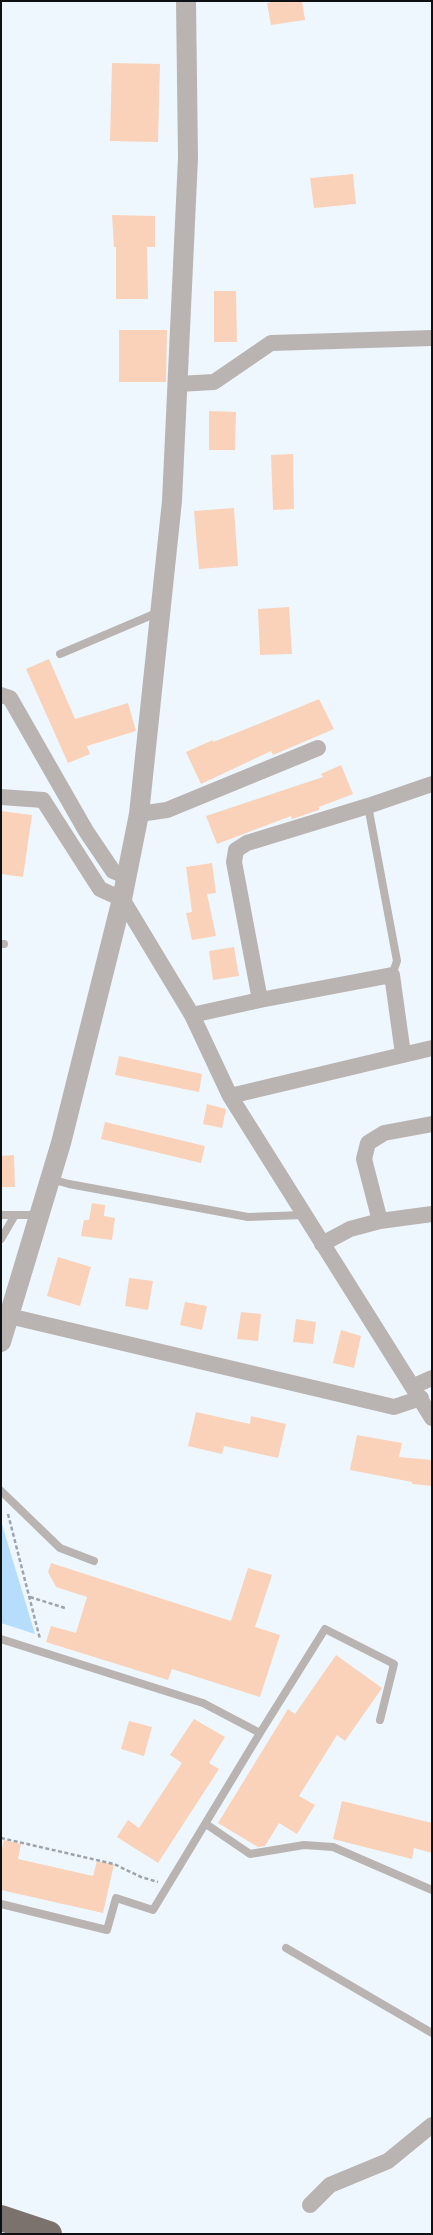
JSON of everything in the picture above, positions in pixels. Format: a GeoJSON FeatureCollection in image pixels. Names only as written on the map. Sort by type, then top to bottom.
{"type":"FeatureCollection","features":[{"type":"Feature","properties":{"kind":"highway"},"geometry":{"type":"LineString","coordinates":[[1,2218],[49,2234]]}},
{"type":"Feature","properties":{"kind":"street"},"geometry":{"type":"LineString","coordinates":[[1,1342],[7,1310],[51,1179],[122,899],[139,814],[172,500],[188,158],[186,1]]}},
{"type":"Feature","properties":{"kind":"street"},"geometry":{"type":"LineString","coordinates":[[178,384],[214,382],[271,343],[432,338]]}},
{"type":"Feature","properties":{"kind":"street"},"geometry":{"type":"LineString","coordinates":[[1,695],[10,698],[86,831],[113,871],[127,876]]}},
{"type":"Feature","properties":{"kind":"street"},"geometry":{"type":"LineString","coordinates":[[139,814],[167,810],[318,748]]}},
{"type":"Feature","properties":{"kind":"street"},"geometry":{"type":"LineString","coordinates":[[260,1000],[234,862],[236,850],[247,843],[368,806],[432,784]]}},
{"type":"Feature","properties":{"kind":"street"},"geometry":{"type":"LineString","coordinates":[[1,797],[43,800],[100,889],[122,899],[192,1015],[230,1096],[432,1418]]}},
{"type":"Feature","properties":{"kind":"street"},"geometry":{"type":"LineString","coordinates":[[192,1015],[392,975],[403,1054]]}},
{"type":"Feature","properties":{"kind":"street"},"geometry":{"type":"LineString","coordinates":[[230,1096],[432,1048]]}},
{"type":"Feature","properties":{"kind":"street"},"geometry":{"type":"LineString","coordinates":[[380,1221],[364,1159],[368,1143],[384,1133],[432,1124]]}},
{"type":"Feature","properties":{"kind":"street"},"geometry":{"type":"LineString","coordinates":[[322,1244],[350,1229],[380,1221],[432,1214]]}},
{"type":"Feature","properties":{"kind":"street"},"geometry":{"type":"LineString","coordinates":[[7,1310],[394,1408],[417,1392],[432,1378]]}},
{"type":"Feature","properties":{"kind":"street"},"geometry":{"type":"LineString","coordinates":[[310,2205],[330,2184],[388,2160],[432,2125]]}},
{"type":"Feature","properties":{"kind":"lane"},"geometry":{"type":"LineString","coordinates":[[60,654],[161,611]]}},
{"type":"Feature","properties":{"kind":"lane"},"geometry":{"type":"LineString","coordinates":[[368,806],[397,961],[392,975]]}},
{"type":"Feature","properties":{"kind":"lane"},"geometry":{"type":"LineString","coordinates":[[51,1179],[69,1184],[248,1217],[303,1215]]}},
{"type":"Feature","properties":{"kind":"lane"},"geometry":{"type":"LineString","coordinates":[[1,1215],[40,1215]]}},
{"type":"Feature","properties":{"kind":"lane"},"geometry":{"type":"LineString","coordinates":[[1,1239],[15,1215]]}},
{"type":"Feature","properties":{"kind":"lane"},"geometry":{"type":"LineString","coordinates":[[2,1492],[60,1548],[94,1561]]}},
{"type":"Feature","properties":{"kind":"lane"},"geometry":{"type":"LineString","coordinates":[[1,1904],[106,1930],[116,1898],[153,1910],[325,1629],[394,1664],[380,1720]]}},
{"type":"Feature","properties":{"kind":"lane"},"geometry":{"type":"LineString","coordinates":[[1,1639],[203,1703],[260,1734]]}},
{"type":"Feature","properties":{"kind":"lane"},"geometry":{"type":"LineString","coordinates":[[206,1824],[250,1854],[304,1845],[333,1847],[432,1890]]}},
{"type":"Feature","properties":{"kind":"lane"},"geometry":{"type":"LineString","coordinates":[[286,1948],[432,2033]]}},
{"type":"Feature","properties":{"kind":"path"},"geometry":{"type":"LineString","coordinates":[[2,1492],[44,1653]]}},
{"type":"Feature","properties":{"kind":"path"},"geometry":{"type":"LineString","coordinates":[[30,1597],[65,1608]]}},
{"type":"Feature","properties":{"kind":"path"},"geometry":{"type":"LineString","coordinates":[[1,1838],[114,1864],[141,1877],[168,1885]]}},
{"type":"Feature","properties":{"kind":"shaded area"},"geometry":{"type":"Polygon","coordinates":[[[1,1521],[35,1634],[1,1623],[1,1521]]]}},
{"type":"Feature","properties":{"kind":"building"},"geometry":{"type":"Polygon","coordinates":[[[275,1],[302,1],[305,20],[271,25],[267,3],[275,1]]]}},
{"type":"Feature","properties":{"kind":"building"},"geometry":{"type":"Polygon","coordinates":[[[112,63],[160,64],[158,142],[110,141],[112,63]]]}},
{"type":"Feature","properties":{"kind":"building"},"geometry":{"type":"Polygon","coordinates":[[[353,174],[356,204],[314,208],[310,178],[353,174]]]}},
{"type":"Feature","properties":{"kind":"building"},"geometry":{"type":"Polygon","coordinates":[[[112,215],[155,216],[155,247],[147,247],[148,299],[116,299],[116,247],[114,247],[112,215]]]}},
{"type":"Feature","properties":{"kind":"building"},"geometry":{"type":"Polygon","coordinates":[[[214,291],[236,291],[237,342],[214,342],[214,291]]]}},
{"type":"Feature","properties":{"kind":"building"},"geometry":{"type":"Polygon","coordinates":[[[119,330],[167,330],[166,382],[119,382],[119,330]]]}},
{"type":"Feature","properties":{"kind":"building"},"geometry":{"type":"Polygon","coordinates":[[[209,411],[236,412],[235,450],[209,450],[209,411]]]}},
{"type":"Feature","properties":{"kind":"building"},"geometry":{"type":"Polygon","coordinates":[[[293,454],[294,509],[273,510],[271,455],[293,454]]]}},
{"type":"Feature","properties":{"kind":"building"},"geometry":{"type":"Polygon","coordinates":[[[234,508],[238,566],[199,569],[194,511],[234,508]]]}},
{"type":"Feature","properties":{"kind":"building"},"geometry":{"type":"Polygon","coordinates":[[[289,607],[292,654],[260,655],[258,609],[289,607]]]}},
{"type":"Feature","properties":{"kind":"building"},"geometry":{"type":"Polygon","coordinates":[[[49,659],[75,719],[128,703],[136,731],[87,746],[90,754],[68,763],[26,669],[49,659]]]}},
{"type":"Feature","properties":{"kind":"building"},"geometry":{"type":"Polygon","coordinates":[[[319,699],[334,729],[273,755],[271,751],[201,784],[186,752],[319,699]]]}},
{"type":"Feature","properties":{"kind":"building"},"geometry":{"type":"Polygon","coordinates":[[[341,765],[353,794],[319,807],[319,810],[292,819],[291,816],[217,844],[206,816],[323,777],[321,774],[341,765]]]}},
{"type":"Feature","properties":{"kind":"building"},"geometry":{"type":"Polygon","coordinates":[[[1,811],[32,815],[23,877],[1,874],[1,811]]]}},
{"type":"Feature","properties":{"kind":"building"},"geometry":{"type":"Polygon","coordinates":[[[212,863],[216,893],[207,894],[216,936],[192,940],[186,913],[192,912],[186,867],[212,863]]]}},
{"type":"Feature","properties":{"kind":"building"},"geometry":{"type":"Polygon","coordinates":[[[234,947],[239,976],[213,980],[209,951],[234,947]]]}},
{"type":"Feature","properties":{"kind":"building"},"geometry":{"type":"Polygon","coordinates":[[[119,1056],[202,1074],[199,1092],[115,1075],[119,1056]]]}},
{"type":"Feature","properties":{"kind":"building"},"geometry":{"type":"Polygon","coordinates":[[[207,1104],[226,1109],[222,1128],[203,1124],[207,1104]]]}},
{"type":"Feature","properties":{"kind":"building"},"geometry":{"type":"Polygon","coordinates":[[[105,1122],[205,1146],[201,1163],[101,1139],[105,1122]]]}},
{"type":"Feature","properties":{"kind":"building"},"geometry":{"type":"Polygon","coordinates":[[[14,1155],[15,1187],[1,1187],[1,1156],[14,1155]]]}},
{"type":"Feature","properties":{"kind":"building"},"geometry":{"type":"Polygon","coordinates":[[[92,1203],[105,1205],[104,1216],[115,1218],[112,1240],[81,1236],[84,1220],[89,1220],[92,1203]]]}},
{"type":"Feature","properties":{"kind":"building"},"geometry":{"type":"Polygon","coordinates":[[[58,1257],[91,1267],[80,1306],[47,1296],[58,1257]]]}},
{"type":"Feature","properties":{"kind":"building"},"geometry":{"type":"Polygon","coordinates":[[[129,1278],[153,1281],[148,1310],[125,1306],[129,1278]]]}},
{"type":"Feature","properties":{"kind":"building"},"geometry":{"type":"Polygon","coordinates":[[[185,1302],[207,1306],[202,1330],[180,1325],[185,1302]]]}},
{"type":"Feature","properties":{"kind":"building"},"geometry":{"type":"Polygon","coordinates":[[[241,1312],[261,1314],[258,1341],[237,1339],[241,1312]]]}},
{"type":"Feature","properties":{"kind":"building"},"geometry":{"type":"Polygon","coordinates":[[[296,1319],[316,1322],[313,1344],[293,1342],[296,1319]]]}},
{"type":"Feature","properties":{"kind":"building"},"geometry":{"type":"Polygon","coordinates":[[[341,1330],[361,1336],[354,1368],[333,1363],[341,1330]]]}},
{"type":"Feature","properties":{"kind":"building"},"geometry":{"type":"Polygon","coordinates":[[[196,1412],[250,1424],[251,1416],[286,1424],[278,1458],[224,1446],[222,1454],[188,1446],[196,1412]]]}},
{"type":"Feature","properties":{"kind":"building"},"geometry":{"type":"Polygon","coordinates":[[[357,1435],[402,1443],[399,1457],[432,1460],[432,1486],[412,1484],[412,1482],[350,1470],[357,1435]]]}},
{"type":"Feature","properties":{"kind":"building"},"geometry":{"type":"Polygon","coordinates":[[[51,1563],[231,1621],[248,1568],[272,1575],[255,1627],[280,1635],[260,1697],[172,1669],[168,1680],[46,1642],[51,1626],[76,1633],[87,1597],[56,1587],[48,1572],[51,1563]]]}},
{"type":"Feature","properties":{"kind":"building"},"geometry":{"type":"Polygon","coordinates":[[[336,1655],[382,1688],[345,1741],[337,1735],[299,1796],[315,1805],[297,1834],[279,1823],[265,1846],[258,1847],[218,1823],[288,1709],[295,1714],[336,1655]]]}},
{"type":"Feature","properties":{"kind":"building"},"geometry":{"type":"Polygon","coordinates":[[[194,1719],[225,1737],[209,1763],[219,1769],[158,1863],[117,1837],[128,1820],[139,1828],[182,1763],[170,1755],[194,1719]]]}},
{"type":"Feature","properties":{"kind":"building"},"geometry":{"type":"Polygon","coordinates":[[[129,1721],[152,1727],[144,1756],[121,1749],[129,1721]]]}},
{"type":"Feature","properties":{"kind":"building"},"geometry":{"type":"Polygon","coordinates":[[[342,1801],[432,1823],[432,1853],[414,1848],[412,1859],[333,1839],[342,1801]]]}},
{"type":"Feature","properties":{"kind":"building"},"geometry":{"type":"Polygon","coordinates":[[[4,1840],[21,1844],[18,1859],[93,1876],[97,1861],[114,1864],[103,1913],[1,1890],[1,1853],[4,1840]]]}}]}
